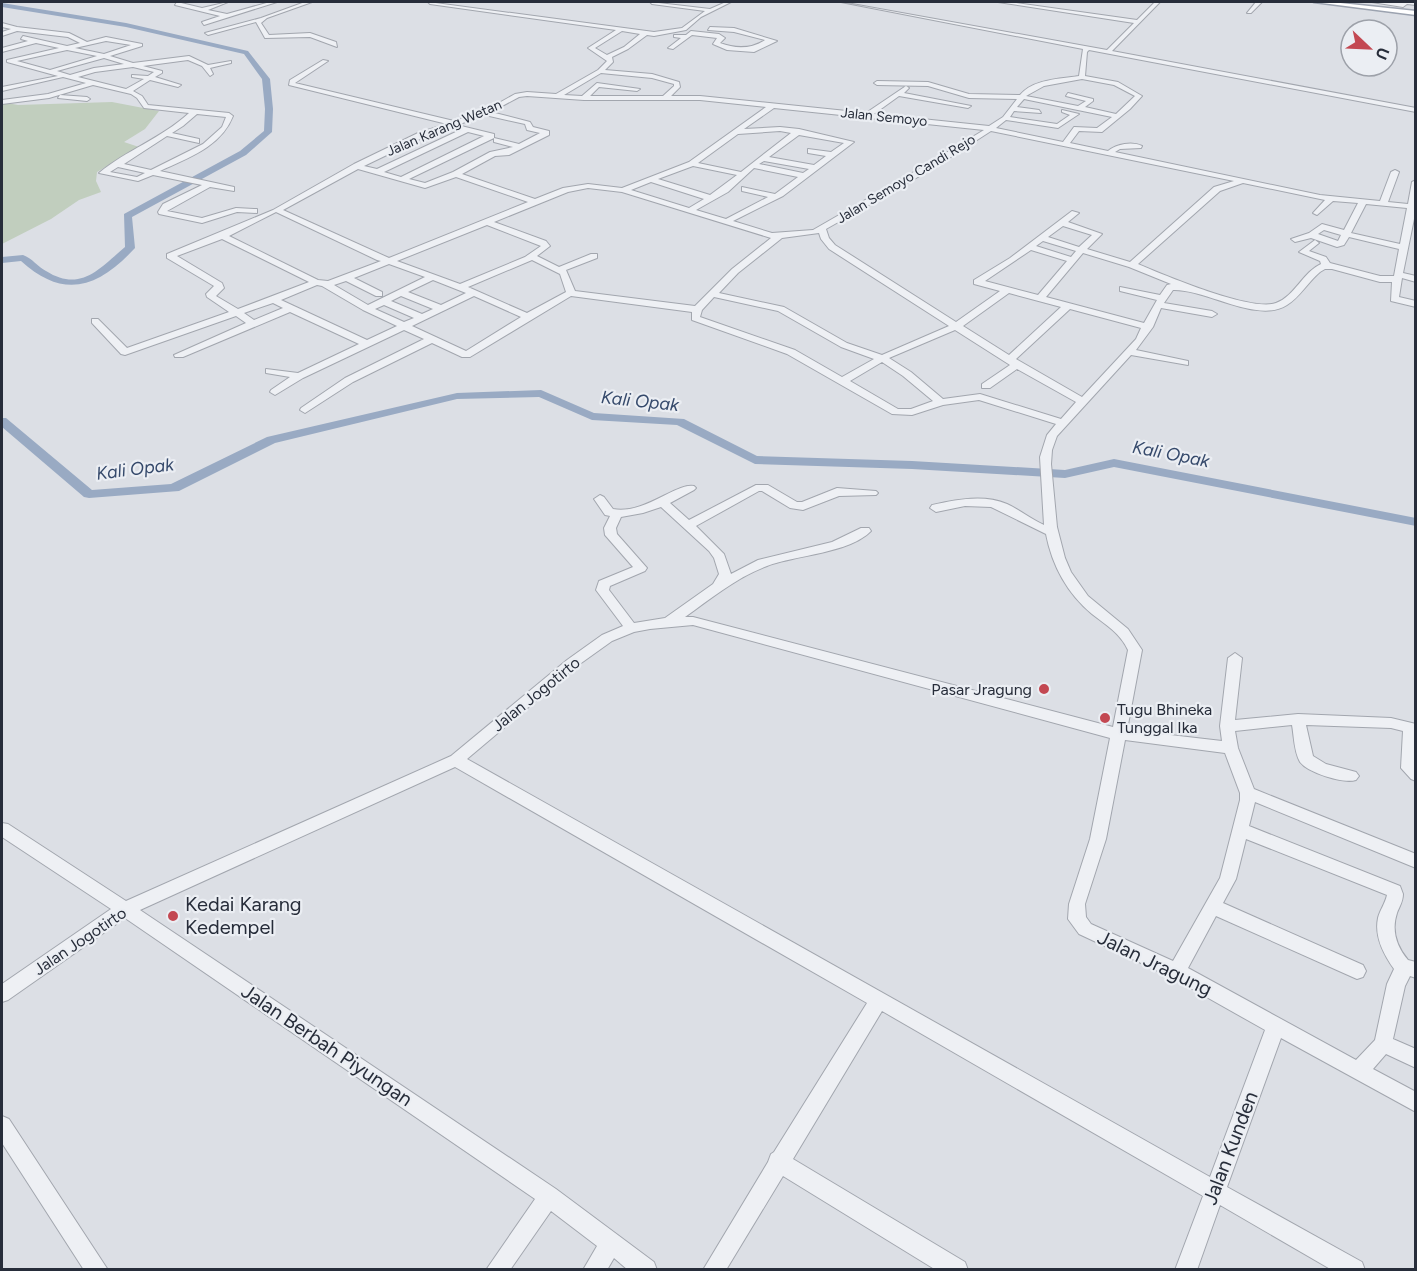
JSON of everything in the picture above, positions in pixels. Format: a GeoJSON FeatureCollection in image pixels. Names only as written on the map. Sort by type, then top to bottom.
{"type":"FeatureCollection","features":[{"type":"Feature","properties":{"kind":"main road"},"geometry":{"type":"LineString","coordinates":[[1317,2],[1405,5],[1416,13]]}},
{"type":"Feature","properties":{"kind":"street"},"geometry":{"type":"LineString","coordinates":[[176,3],[189,2]]}},
{"type":"Feature","properties":{"kind":"street"},"geometry":{"type":"LineString","coordinates":[[202,10],[226,2]]}},
{"type":"Feature","properties":{"kind":"street"},"geometry":{"type":"LineString","coordinates":[[217,14],[249,2],[266,4]]}},
{"type":"Feature","properties":{"kind":"street"},"geometry":{"type":"LineString","coordinates":[[204,23],[274,2]]}},
{"type":"Feature","properties":{"kind":"street"},"geometry":{"type":"LineString","coordinates":[[208,33],[263,18],[305,2]]}},
{"type":"Feature","properties":{"kind":"street"},"geometry":{"type":"LineString","coordinates":[[430,2],[645,33],[666,33],[684,29],[731,29],[778,41],[766,51]]}},
{"type":"Feature","properties":{"kind":"street"},"geometry":{"type":"LineString","coordinates":[[652,2],[708,10]]}},
{"type":"Feature","properties":{"kind":"street"},"geometry":{"type":"LineString","coordinates":[[675,5],[684,2]]}},
{"type":"Feature","properties":{"kind":"street"},"geometry":{"type":"LineString","coordinates":[[708,2],[726,3]]}},
{"type":"Feature","properties":{"kind":"street"},"geometry":{"type":"LineString","coordinates":[[843,2],[1416,110]]}},
{"type":"Feature","properties":{"kind":"street"},"geometry":{"type":"LineString","coordinates":[[1001,2],[1137,22]]}},
{"type":"Feature","properties":{"kind":"street"},"geometry":{"type":"LineString","coordinates":[[1108,52],[1158,2]]}},
{"type":"Feature","properties":{"kind":"street"},"geometry":{"type":"LineString","coordinates":[[1249,12],[1259,2]]}},
{"type":"Feature","properties":{"kind":"street"},"geometry":{"type":"LineString","coordinates":[[1375,2],[1416,5]]}},
{"type":"Feature","properties":{"kind":"street"},"geometry":{"type":"LineString","coordinates":[[176,3],[228,17]]}},
{"type":"Feature","properties":{"kind":"street"},"geometry":{"type":"LineString","coordinates":[[684,29],[708,10],[726,3]]}},
{"type":"Feature","properties":{"kind":"street"},"geometry":{"type":"LineString","coordinates":[[253,15],[263,18]]}},
{"type":"Feature","properties":{"kind":"street"},"geometry":{"type":"LineString","coordinates":[[258,26],[263,18]]}},
{"type":"Feature","properties":{"kind":"street"},"geometry":{"type":"LineString","coordinates":[[2,23],[9,19]]}},
{"type":"Feature","properties":{"kind":"street"},"geometry":{"type":"LineString","coordinates":[[2,23],[30,32],[69,35],[87,44]]}},
{"type":"Feature","properties":{"kind":"street"},"geometry":{"type":"LineString","coordinates":[[216,38],[258,26]]}},
{"type":"Feature","properties":{"kind":"street"},"geometry":{"type":"LineString","coordinates":[[258,26],[267,37],[314,36],[333,42],[335,46]]}},
{"type":"Feature","properties":{"kind":"street"},"geometry":{"type":"LineString","coordinates":[[2,41],[41,27]]}},
{"type":"Feature","properties":{"kind":"street"},"geometry":{"type":"LineString","coordinates":[[2,34],[17,29]]}},
{"type":"Feature","properties":{"kind":"street"},"geometry":{"type":"LineString","coordinates":[[557,96],[601,70],[610,62],[608,57],[591,48],[620,30]]}},
{"type":"Feature","properties":{"kind":"street"},"geometry":{"type":"LineString","coordinates":[[75,39],[98,33]]}},
{"type":"Feature","properties":{"kind":"street"},"geometry":{"type":"LineString","coordinates":[[608,57],[626,48],[645,33]]}},
{"type":"Feature","properties":{"kind":"street"},"geometry":{"type":"LineString","coordinates":[[666,33],[684,41]]}},
{"type":"Feature","properties":{"kind":"street"},"geometry":{"type":"LineString","coordinates":[[684,41],[691,33],[719,36],[722,38],[717,44],[722,47],[753,50],[770,40]]}},
{"type":"Feature","properties":{"kind":"street"},"geometry":{"type":"LineString","coordinates":[[21,48],[53,34]]}},
{"type":"Feature","properties":{"kind":"street"},"geometry":{"type":"LineString","coordinates":[[23,38],[104,56],[160,72]]}},
{"type":"Feature","properties":{"kind":"street"},"geometry":{"type":"LineString","coordinates":[[639,38],[661,40]]}},
{"type":"Feature","properties":{"kind":"street"},"geometry":{"type":"LineString","coordinates":[[4,61],[106,39],[140,45],[128,52]]}},
{"type":"Feature","properties":{"kind":"street"},"geometry":{"type":"LineString","coordinates":[[2,41],[21,48]]}},
{"type":"Feature","properties":{"kind":"street"},"geometry":{"type":"LineString","coordinates":[[670,45],[684,41],[696,41]]}},
{"type":"Feature","properties":{"kind":"street"},"geometry":{"type":"LineString","coordinates":[[2,50],[52,44]]}},
{"type":"Feature","properties":{"kind":"street"},"geometry":{"type":"LineString","coordinates":[[1082,77],[1085,50],[1089,48]]}},
{"type":"Feature","properties":{"kind":"street"},"geometry":{"type":"LineString","coordinates":[[128,52],[156,62]]}},
{"type":"Feature","properties":{"kind":"street"},"geometry":{"type":"LineString","coordinates":[[48,72],[104,56],[128,52],[149,53]]}},
{"type":"Feature","properties":{"kind":"street"},"geometry":{"type":"LineString","coordinates":[[160,54],[186,57],[202,64],[210,74]]}},
{"type":"Feature","properties":{"kind":"street"},"geometry":{"type":"LineString","coordinates":[[39,55],[50,60]]}},
{"type":"Feature","properties":{"kind":"street"},"geometry":{"type":"LineString","coordinates":[[11,91],[94,70],[186,57]]}},
{"type":"Feature","properties":{"kind":"street"},"geometry":{"type":"LineString","coordinates":[[4,61],[126,91],[140,97],[146,106],[229,114]]}},
{"type":"Feature","properties":{"kind":"street"},"geometry":{"type":"LineString","coordinates":[[325,61],[292,81],[291,84],[452,124],[491,136],[487,140],[400,180]]}},
{"type":"Feature","properties":{"kind":"street"},"geometry":{"type":"LineString","coordinates":[[35,69],[60,62],[74,65]]}},
{"type":"Feature","properties":{"kind":"street"},"geometry":{"type":"LineString","coordinates":[[126,91],[141,86],[160,72],[202,64],[230,62]]}},
{"type":"Feature","properties":{"kind":"street"},"geometry":{"type":"LineString","coordinates":[[633,97],[657,72],[656,67]]}},
{"type":"Feature","properties":{"kind":"street"},"geometry":{"type":"LineString","coordinates":[[601,70],[628,74],[646,84]]}},
{"type":"Feature","properties":{"kind":"street"},"geometry":{"type":"LineString","coordinates":[[611,87],[628,74]]}},
{"type":"Feature","properties":{"kind":"street"},"geometry":{"type":"LineString","coordinates":[[134,76],[178,85]]}},
{"type":"Feature","properties":{"kind":"street"},"geometry":{"type":"LineString","coordinates":[[580,82],[611,87],[646,84],[667,76],[678,84],[666,97]]}},
{"type":"Feature","properties":{"kind":"street"},"geometry":{"type":"LineString","coordinates":[[1005,118],[1097,132],[1118,116],[1139,95],[1116,83],[1082,77],[1042,84],[1022,97]]}},
{"type":"Feature","properties":{"kind":"street"},"geometry":{"type":"LineString","coordinates":[[2,102],[50,93],[82,81]]}},
{"type":"Feature","properties":{"kind":"street"},"geometry":{"type":"LineString","coordinates":[[877,83],[912,83],[932,85],[977,96],[1022,97],[1118,116]]}},
{"type":"Feature","properties":{"kind":"street"},"geometry":{"type":"LineString","coordinates":[[868,116],[912,83]]}},
{"type":"Feature","properties":{"kind":"street"},"geometry":{"type":"LineString","coordinates":[[2,89],[37,84],[50,93],[87,99]]}},
{"type":"Feature","properties":{"kind":"street"},"geometry":{"type":"LineString","coordinates":[[50,93],[60,93],[92,84]]}},
{"type":"Feature","properties":{"kind":"street"},"geometry":{"type":"LineString","coordinates":[[584,98],[597,86]]}},
{"type":"Feature","properties":{"kind":"street"},"geometry":{"type":"LineString","coordinates":[[936,100],[949,91]]}},
{"type":"Feature","properties":{"kind":"street","name":"Jalan Karang Wetan"},"geometry":{"type":"LineString","coordinates":[[240,313],[212,297],[211,294],[219,288],[219,285],[191,266],[170,257],[222,236],[274,211],[412,139],[485,113],[522,94]]}},
{"type":"Feature","properties":{"kind":"street","name":"Jalan Semoyo"},"geometry":{"type":"LineString","coordinates":[[522,94],[584,98],[666,97],[944,123],[990,129],[1330,199],[1413,207]]}},
{"type":"Feature","properties":{"kind":"street"},"geometry":{"type":"LineString","coordinates":[[899,94],[968,106]]}},
{"type":"Feature","properties":{"kind":"street"},"geometry":{"type":"LineString","coordinates":[[1068,95],[1091,100],[1080,108]]}},
{"type":"Feature","properties":{"kind":"street"},"geometry":{"type":"LineString","coordinates":[[944,123],[968,106],[977,96]]}},
{"type":"Feature","properties":{"kind":"street","name":"Jalan Semoyo Candi Rejo"},"geometry":{"type":"LineString","coordinates":[[779,236],[815,232],[929,167],[1005,118],[1022,97]]}},
{"type":"Feature","properties":{"kind":"street"},"geometry":{"type":"LineString","coordinates":[[913,105],[921,98]]}},
{"type":"Feature","properties":{"kind":"street"},"geometry":{"type":"LineString","coordinates":[[195,112],[181,125],[102,172],[136,179],[199,150],[216,138],[225,128],[230,116],[220,105]]}},
{"type":"Feature","properties":{"kind":"street"},"geometry":{"type":"LineString","coordinates":[[623,190],[692,164],[772,106]]}},
{"type":"Feature","properties":{"kind":"street"},"geometry":{"type":"LineString","coordinates":[[1028,121],[1046,106],[1076,114],[1058,126]]}},
{"type":"Feature","properties":{"kind":"street"},"geometry":{"type":"LineString","coordinates":[[1059,110],[1070,106]]}},
{"type":"Feature","properties":{"kind":"street"},"geometry":{"type":"LineString","coordinates":[[1013,109],[1038,112]]}},
{"type":"Feature","properties":{"kind":"street"},"geometry":{"type":"LineString","coordinates":[[357,166],[421,186],[431,185],[483,159],[520,147],[547,133],[530,128],[528,123],[485,113]]}},
{"type":"Feature","properties":{"kind":"street"},"geometry":{"type":"LineString","coordinates":[[726,222],[792,186],[850,142],[799,131],[773,129],[738,132]]}},
{"type":"Feature","properties":{"kind":"street"},"geometry":{"type":"LineString","coordinates":[[1065,144],[1077,129]]}},
{"type":"Feature","properties":{"kind":"street"},"geometry":{"type":"LineString","coordinates":[[377,172],[466,130]]}},
{"type":"Feature","properties":{"kind":"street"},"geometry":{"type":"LineString","coordinates":[[689,211],[729,186],[741,174],[799,131]]}},
{"type":"Feature","properties":{"kind":"street"},"geometry":{"type":"LineString","coordinates":[[165,134],[196,141]]}},
{"type":"Feature","properties":{"kind":"street"},"geometry":{"type":"LineString","coordinates":[[412,139],[453,155]]}},
{"type":"Feature","properties":{"kind":"street"},"geometry":{"type":"LineString","coordinates":[[497,140],[520,147]]}},
{"type":"Feature","properties":{"kind":"street"},"geometry":{"type":"LineString","coordinates":[[1110,153],[1118,147],[1138,146]]}},
{"type":"Feature","properties":{"kind":"street"},"geometry":{"type":"LineString","coordinates":[[391,149],[413,155]]}},
{"type":"Feature","properties":{"kind":"street"},"geometry":{"type":"LineString","coordinates":[[811,151],[833,155]]}},
{"type":"Feature","properties":{"kind":"street"},"geometry":{"type":"LineString","coordinates":[[472,156],[483,159]]}},
{"type":"Feature","properties":{"kind":"street"},"geometry":{"type":"LineString","coordinates":[[128,157],[147,161]]}},
{"type":"Feature","properties":{"kind":"street"},"geometry":{"type":"LineString","coordinates":[[762,158],[815,168]]}},
{"type":"Feature","properties":{"kind":"street"},"geometry":{"type":"LineString","coordinates":[[440,161],[464,169]]}},
{"type":"Feature","properties":{"kind":"street"},"geometry":{"type":"LineString","coordinates":[[156,163],[165,165]]}},
{"type":"Feature","properties":{"kind":"street"},"geometry":{"type":"LineString","coordinates":[[115,164],[231,189]]}},
{"type":"Feature","properties":{"kind":"street"},"geometry":{"type":"LineString","coordinates":[[692,164],[741,174]]}},
{"type":"Feature","properties":{"kind":"street"},"geometry":{"type":"LineString","coordinates":[[753,165],[805,176]]}},
{"type":"Feature","properties":{"kind":"street"},"geometry":{"type":"LineString","coordinates":[[1383,204],[1395,172]]}},
{"type":"Feature","properties":{"kind":"street"},"geometry":{"type":"LineString","coordinates":[[456,174],[535,202]]}},
{"type":"Feature","properties":{"kind":"street"},"geometry":{"type":"LineString","coordinates":[[664,174],[684,180]]}},
{"type":"Feature","properties":{"kind":"street"},"geometry":{"type":"LineString","coordinates":[[649,179],[710,198]]}},
{"type":"Feature","properties":{"kind":"street"},"geometry":{"type":"LineString","coordinates":[[1132,265],[1217,189],[1242,181]]}},
{"type":"Feature","properties":{"kind":"street"},"geometry":{"type":"LineString","coordinates":[[1416,182],[1394,298],[1416,304]]}},
{"type":"Feature","properties":{"kind":"street"},"geometry":{"type":"LineString","coordinates":[[206,183],[166,206],[162,212],[202,221],[236,210],[274,211],[388,261],[460,287],[529,317]]}},
{"type":"Feature","properties":{"kind":"street"},"geometry":{"type":"LineString","coordinates":[[776,184],[792,186]]}},
{"type":"Feature","properties":{"kind":"street"},"geometry":{"type":"LineString","coordinates":[[95,321],[125,352],[320,283],[347,278],[535,202],[580,187],[623,190],[779,236]]}},
{"type":"Feature","properties":{"kind":"street"},"geometry":{"type":"LineString","coordinates":[[745,189],[776,196]]}},
{"type":"Feature","properties":{"kind":"street"},"geometry":{"type":"LineString","coordinates":[[1317,213],[1330,199]]}},
{"type":"Feature","properties":{"kind":"street"},"geometry":{"type":"LineString","coordinates":[[1346,234],[1363,202]]}},
{"type":"Feature","properties":{"kind":"street"},"geometry":{"type":"LineString","coordinates":[[214,226],[254,211]]}},
{"type":"Feature","properties":{"kind":"street"},"geometry":{"type":"LineString","coordinates":[[1076,213],[1013,260],[977,282],[1148,327]]}},
{"type":"Feature","properties":{"kind":"street"},"geometry":{"type":"LineString","coordinates":[[460,287],[532,257],[546,244],[487,222]]}},
{"type":"Feature","properties":{"kind":"street"},"geometry":{"type":"LineString","coordinates":[[1040,299],[1098,233],[1063,223]]}},
{"type":"Feature","properties":{"kind":"street"},"geometry":{"type":"LineString","coordinates":[[1327,266],[1323,259],[1303,252],[1322,227],[1403,247]]}},
{"type":"Feature","properties":{"kind":"street"},"geometry":{"type":"LineString","coordinates":[[822,228],[825,239],[832,247],[1013,362],[1083,401]]}},
{"type":"Feature","properties":{"kind":"street"},"geometry":{"type":"LineString","coordinates":[[222,236],[431,339],[462,358],[563,295],[571,293],[696,309]]}},
{"type":"Feature","properties":{"kind":"street"},"geometry":{"type":"LineString","coordinates":[[779,236],[735,271],[696,309],[695,318],[791,352],[896,412],[915,411],[941,402],[973,397],[987,398],[1029,414],[1063,423]]}},
{"type":"Feature","properties":{"kind":"street"},"geometry":{"type":"LineString","coordinates":[[1405,236],[1416,238]]}},
{"type":"Feature","properties":{"kind":"street"},"geometry":{"type":"LineString","coordinates":[[1041,238],[1132,265],[1181,286],[1229,300],[1274,307],[1284,302],[1319,268],[1327,266],[1416,279]]}},
{"type":"Feature","properties":{"kind":"street"},"geometry":{"type":"LineString","coordinates":[[1295,239],[1313,239]]}},
{"type":"Feature","properties":{"kind":"street"},"geometry":{"type":"LineString","coordinates":[[1029,247],[1072,260]]}},
{"type":"Feature","properties":{"kind":"street"},"geometry":{"type":"LineString","coordinates":[[561,269],[594,256]]}},
{"type":"Feature","properties":{"kind":"street"},"geometry":{"type":"LineString","coordinates":[[532,257],[561,269],[571,293]]}},
{"type":"Feature","properties":{"kind":"street"},"geometry":{"type":"LineString","coordinates":[[368,309],[382,297],[432,277]]}},
{"type":"Feature","properties":{"kind":"street"},"geometry":{"type":"LineString","coordinates":[[347,278],[420,317]]}},
{"type":"Feature","properties":{"kind":"street"},"geometry":{"type":"LineString","coordinates":[[1117,734],[1135,650],[1124,631],[1096,610],[1066,576],[1056,556],[1049,531],[1044,461],[1047,446],[1063,423],[1130,352],[1148,327],[1170,287],[1181,286]]}},
{"type":"Feature","properties":{"kind":"street"},"geometry":{"type":"LineString","coordinates":[[1124,289],[1160,302],[1212,314]]}},
{"type":"Feature","properties":{"kind":"street"},"geometry":{"type":"LineString","coordinates":[[843,381],[882,358],[956,326],[1007,290]]}},
{"type":"Feature","properties":{"kind":"street"},"geometry":{"type":"LineString","coordinates":[[275,392],[299,376],[365,343],[474,293]]}},
{"type":"Feature","properties":{"kind":"street"},"geometry":{"type":"LineString","coordinates":[[1395,293],[1416,298]]}},
{"type":"Feature","properties":{"kind":"street"},"geometry":{"type":"LineString","coordinates":[[405,294],[439,308]]}},
{"type":"Feature","properties":{"kind":"street"},"geometry":{"type":"LineString","coordinates":[[712,294],[781,309],[844,345],[882,358],[907,374],[941,402]]}},
{"type":"Feature","properties":{"kind":"street"},"geometry":{"type":"LineString","coordinates":[[273,300],[365,343]]}},
{"type":"Feature","properties":{"kind":"street"},"geometry":{"type":"LineString","coordinates":[[986,386],[1068,306]]}},
{"type":"Feature","properties":{"kind":"street"},"geometry":{"type":"LineString","coordinates":[[179,355],[291,308]]}},
{"type":"Feature","properties":{"kind":"street"},"geometry":{"type":"LineString","coordinates":[[240,313],[254,324]]}},
{"type":"Feature","properties":{"kind":"street"},"geometry":{"type":"LineString","coordinates":[[241,329],[254,336]]}},
{"type":"Feature","properties":{"kind":"street"},"geometry":{"type":"LineString","coordinates":[[306,410],[349,380],[431,339]]}},
{"type":"Feature","properties":{"kind":"street"},"geometry":{"type":"LineString","coordinates":[[1130,352],[1184,363]]}},
{"type":"Feature","properties":{"kind":"street"},"geometry":{"type":"LineString","coordinates":[[270,371],[299,376]]}},
{"type":"Feature","properties":{"kind":"street"},"geometry":{"type":"LineString","coordinates":[[915,411],[930,418]]}},
{"type":"Feature","properties":{"kind":"street"},"geometry":{"type":"LineString","coordinates":[[687,526],[756,488],[764,487],[794,505],[803,506],[837,492],[872,494]]}},
{"type":"Feature","properties":{"kind":"street"},"geometry":{"type":"LineString","coordinates":[[600,499],[609,512],[616,514],[663,503],[690,488]]}},
{"type":"Feature","properties":{"kind":"street"},"geometry":{"type":"LineString","coordinates":[[936,508],[974,501],[991,502],[1049,531]]}},
{"type":"Feature","properties":{"kind":"street"},"geometry":{"type":"LineString","coordinates":[[663,503],[720,557],[725,574],[718,587]]}},
{"type":"Feature","properties":{"kind":"street"},"geometry":{"type":"LineString","coordinates":[[616,514],[610,528],[611,536],[640,568],[604,584],[602,590],[631,628]]}},
{"type":"Feature","properties":{"kind":"street"},"geometry":{"type":"LineString","coordinates":[[669,622],[718,587],[762,563],[836,545],[865,531]]}},
{"type":"Feature","properties":{"kind":"street"},"geometry":{"type":"LineString","coordinates":[[693,621],[694,605]]}},
{"type":"Feature","properties":{"kind":"street","name":"Jalan Jogotirto"},"geometry":{"type":"LineString","coordinates":[[2,994],[125,909],[456,760],[572,663],[607,638],[631,628],[693,621],[1117,734],[1231,748]]}},
{"type":"Feature","properties":{"kind":"street"},"geometry":{"type":"LineString","coordinates":[[1177,971],[1228,879],[1248,793],[1231,748],[1227,726],[1235,658]]}},
{"type":"Feature","properties":{"kind":"street"},"geometry":{"type":"LineString","coordinates":[[1227,726],[1298,719],[1391,723],[1410,727],[1409,768],[1416,775]]}},
{"type":"Feature","properties":{"kind":"street"},"geometry":{"type":"LineString","coordinates":[[1298,719],[1306,758],[1310,763],[1316,767],[1352,776]]}},
{"type":"Feature","properties":{"kind":"street","name":"Jalan Jragung"},"geometry":{"type":"LineString","coordinates":[[1117,734],[1102,823],[1077,904],[1077,919],[1085,929],[1177,971],[1416,1102]]}},
{"type":"Feature","properties":{"kind":"street"},"geometry":{"type":"LineString","coordinates":[[456,760],[1354,1269]]}},
{"type":"Feature","properties":{"kind":"street"},"geometry":{"type":"LineString","coordinates":[[1248,793],[1416,861]]}},
{"type":"Feature","properties":{"kind":"street","name":"Jalan Berbah Piyungan"},"geometry":{"type":"LineString","coordinates":[[2,829],[125,909],[549,1196],[646,1269]]}},
{"type":"Feature","properties":{"kind":"street"},"geometry":{"type":"LineString","coordinates":[[1241,830],[1394,891],[1396,897],[1386,919],[1386,931],[1389,944],[1409,968],[1396,984],[1383,1044],[1359,1070]]}},
{"type":"Feature","properties":{"kind":"street"},"geometry":{"type":"LineString","coordinates":[[1214,907],[1357,971]]}},
{"type":"Feature","properties":{"kind":"street"},"geometry":{"type":"LineString","coordinates":[[714,1269],[879,999]]}},
{"type":"Feature","properties":{"kind":"street","name":"Jalan Kunden"},"geometry":{"type":"LineString","coordinates":[[1186,1269],[1276,1026]]}},
{"type":"Feature","properties":{"kind":"street"},"geometry":{"type":"LineString","coordinates":[[1383,1044],[1416,1059]]}},
{"type":"Feature","properties":{"kind":"street"},"geometry":{"type":"LineString","coordinates":[[2,1126],[97,1269]]}},
{"type":"Feature","properties":{"kind":"street"},"geometry":{"type":"LineString","coordinates":[[778,1161],[957,1269]]}},
{"type":"Feature","properties":{"kind":"street"},"geometry":{"type":"LineString","coordinates":[[497,1269],[549,1196]]}},
{"type":"Feature","properties":{"kind":"street"},"geometry":{"type":"LineString","coordinates":[[594,1269],[611,1243]]}},
{"type":"Feature","properties":{"kind":"green space"},"geometry":{"type":"Polygon","coordinates":[[[2,102],[18,105],[112,102],[159,111],[145,129],[124,142],[139,147],[97,172],[96,181],[101,192],[79,200],[51,219],[2,244],[2,102]]]}},
{"type":"Feature","properties":{"kind":"waterway","name":"Kali Opak"},"geometry":{"type":"LineString","coordinates":[[2,5],[126,25],[246,52],[266,79],[269,109],[268,132],[243,153],[127,216],[130,248],[88,280],[79,283],[61,282],[44,275],[23,258],[2,260]]}},
{"type":"Feature","properties":{"kind":"waterway","name":"Kali Opak"},"geometry":{"type":"LineString","coordinates":[[2,421],[89,494],[174,488],[271,440],[457,396],[541,393],[592,416],[680,422],[755,460],[912,465],[1065,474],[1114,463],[1416,522]]}},
{"type":"Feature","properties":{"kind":"place","name":"Pasar Jragung"},"geometry":{"type":"Point","coordinates":[1044,689]}},
{"type":"Feature","properties":{"kind":"place","name":"Tugu Bhineka Tunggal Ika"},"geometry":{"type":"Point","coordinates":[1105,718]}},
{"type":"Feature","properties":{"kind":"place","name":"Kedai Karang Kedempel"},"geometry":{"type":"Point","coordinates":[173,916]}}]}
